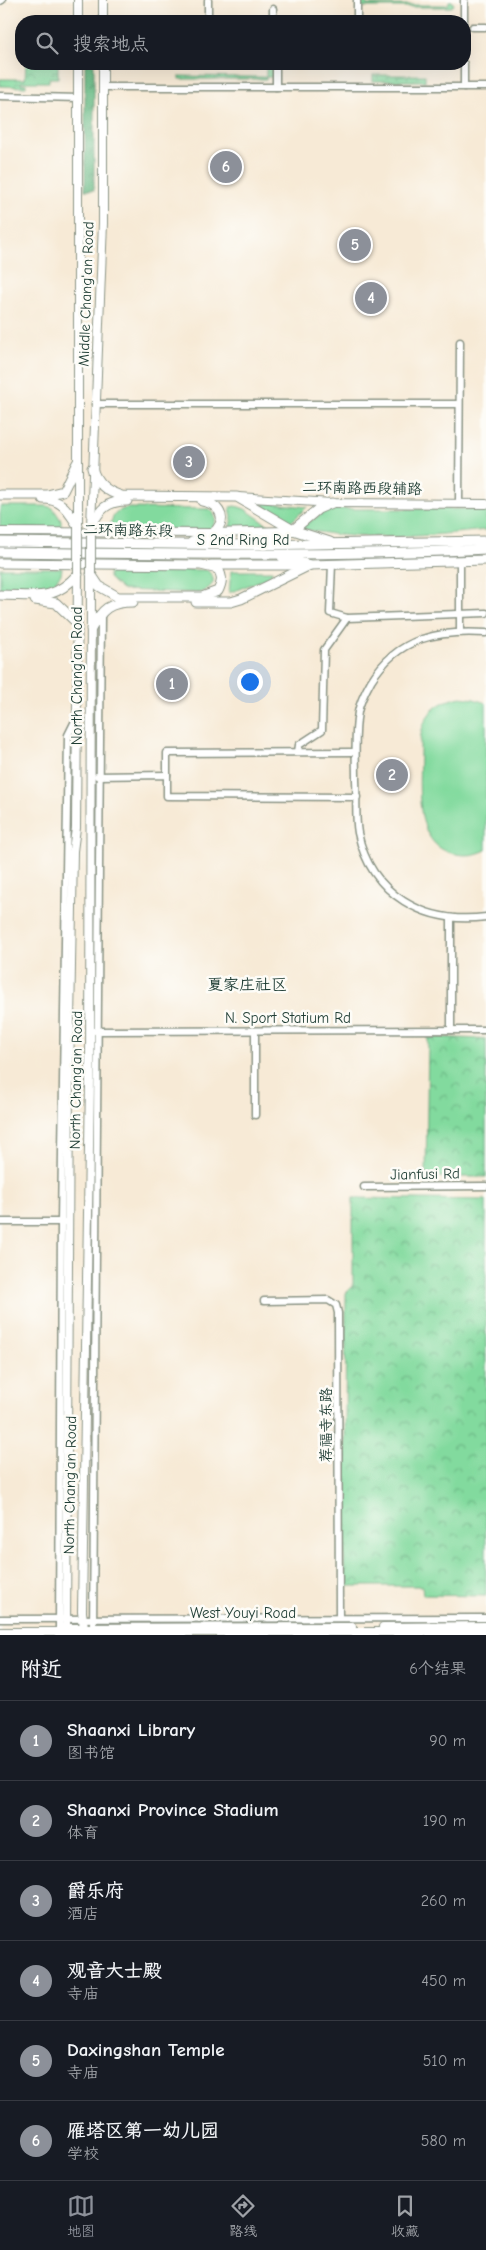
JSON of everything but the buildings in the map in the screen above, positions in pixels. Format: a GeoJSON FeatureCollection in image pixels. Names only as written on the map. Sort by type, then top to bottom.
{"type":"FeatureCollection","features":[{"type":"Feature","properties":{"kind":"highway"},"geometry":{"type":"LineString","coordinates":[[0,495],[46,495],[63,491],[77,463]]}},
{"type":"Feature","properties":{"kind":"highway"},"geometry":{"type":"LineString","coordinates":[[92,468],[95,479],[112,494],[122,496],[237,497],[293,530],[337,545]]}},
{"type":"Feature","properties":{"kind":"highway"},"geometry":{"type":"LineString","coordinates":[[0,499],[57,501],[69,512],[78,526]]}},
{"type":"Feature","properties":{"kind":"highway"},"geometry":{"type":"LineString","coordinates":[[91,526],[99,513],[113,501],[201,501],[211,502],[219,508],[221,519],[219,528],[205,539],[179,545]]}},
{"type":"Feature","properties":{"kind":"highway"},"geometry":{"type":"LineString","coordinates":[[255,546],[293,530],[318,509],[332,503]]}},
{"type":"Feature","properties":{"kind":"highway"},"geometry":{"type":"LineString","coordinates":[[425,542],[486,534]]}},
{"type":"Feature","properties":{"kind":"highway","name":"S 2nd Ring Rd"},"geometry":{"type":"LineString","coordinates":[[255,546],[486,541]]}},
{"type":"Feature","properties":{"kind":"highway","name":"二环南路东段"},"geometry":{"type":"LineString","coordinates":[[0,542],[255,546]]}},
{"type":"Feature","properties":{"kind":"highway","name":"S 2nd Ring Rd"},"geometry":{"type":"LineString","coordinates":[[0,552],[275,555],[486,550]]}},
{"type":"Feature","properties":{"kind":"highway"},"geometry":{"type":"LineString","coordinates":[[398,553],[486,555]]}},
{"type":"Feature","properties":{"kind":"highway"},"geometry":{"type":"LineString","coordinates":[[275,555],[310,565]]}},
{"type":"Feature","properties":{"kind":"highway"},"geometry":{"type":"LineString","coordinates":[[0,563],[310,565],[486,560]]}},
{"type":"Feature","properties":{"kind":"highway"},"geometry":{"type":"LineString","coordinates":[[90,574],[99,586],[118,597],[202,597],[218,591],[222,584],[222,575],[218,569],[201,565]]}},
{"type":"Feature","properties":{"kind":"highway"},"geometry":{"type":"LineString","coordinates":[[91,629],[101,612],[115,604],[125,602],[231,602],[310,565]]}},
{"type":"Feature","properties":{"kind":"highway"},"geometry":{"type":"LineString","coordinates":[[0,595],[46,595],[58,592],[67,587],[78,574]]}},
{"type":"Feature","properties":{"kind":"highway"},"geometry":{"type":"LineString","coordinates":[[0,600],[39,600],[56,603],[77,623]]}},
{"type":"Feature","properties":{"kind":"main road"},"geometry":{"type":"LineString","coordinates":[[78,0],[78,15]]}},
{"type":"Feature","properties":{"kind":"main road"},"geometry":{"type":"LineString","coordinates":[[102,0],[102,15]]}},
{"type":"Feature","properties":{"kind":"main road","name":"Middle Chang'an Road"},"geometry":{"type":"LineString","coordinates":[[78,70],[78,526]]}},
{"type":"Feature","properties":{"kind":"main road","name":"Middle Chang'an Road"},"geometry":{"type":"LineString","coordinates":[[91,526],[102,223],[102,70]]}},
{"type":"Feature","properties":{"kind":"main road","name":"二环南路西段辅路"},"geometry":{"type":"LineString","coordinates":[[237,497],[332,503],[486,504]]}},
{"type":"Feature","properties":{"kind":"main road","name":"North Chang'an Road"},"geometry":{"type":"LineString","coordinates":[[62,1629],[65,1222],[77,718],[78,526]]}},
{"type":"Feature","properties":{"kind":"main road","name":"North Chang'an Road"},"geometry":{"type":"LineString","coordinates":[[89,1632],[83,1490],[94,1031],[95,776],[90,574],[91,526]]}},
{"type":"Feature","properties":{"kind":"main road"},"geometry":{"type":"LineString","coordinates":[[0,532],[213,533],[293,530]]}},
{"type":"Feature","properties":{"kind":"main road","name":"West Youyi Road"},"geometry":{"type":"LineString","coordinates":[[89,1632],[486,1626]]}},
{"type":"Feature","properties":{"kind":"main road","name":"West Youyi Road"},"geometry":{"type":"LineString","coordinates":[[0,1628],[62,1629],[89,1632],[486,1632]]}},
{"type":"Feature","properties":{"kind":"main road","name":"West Youyi Road"},"geometry":{"type":"LineString","coordinates":[[0,1632],[62,1629]]}},
{"type":"Feature","properties":{"kind":"street"},"geometry":{"type":"LineString","coordinates":[[208,0],[208,15]]}},
{"type":"Feature","properties":{"kind":"street"},"geometry":{"type":"LineString","coordinates":[[357,0],[357,15]]}},
{"type":"Feature","properties":{"kind":"street"},"geometry":{"type":"LineString","coordinates":[[464,0],[464,15]]}},
{"type":"Feature","properties":{"kind":"street"},"geometry":{"type":"LineString","coordinates":[[273,9],[273,15]]}},
{"type":"Feature","properties":{"kind":"street"},"geometry":{"type":"LineString","coordinates":[[473,27],[486,27]]}},
{"type":"Feature","properties":{"kind":"street"},"geometry":{"type":"LineString","coordinates":[[276,70],[276,87]]}},
{"type":"Feature","properties":{"kind":"street"},"geometry":{"type":"LineString","coordinates":[[464,70],[464,87]]}},
{"type":"Feature","properties":{"kind":"street"},"geometry":{"type":"LineString","coordinates":[[102,87],[486,87]]}},
{"type":"Feature","properties":{"kind":"street"},"geometry":{"type":"LineString","coordinates":[[0,96],[78,98]]}},
{"type":"Feature","properties":{"kind":"street"},"geometry":{"type":"LineString","coordinates":[[459,504],[460,342]]}},
{"type":"Feature","properties":{"kind":"street"},"geometry":{"type":"LineString","coordinates":[[95,404],[459,404]]}},
{"type":"Feature","properties":{"kind":"street"},"geometry":{"type":"LineString","coordinates":[[460,561],[460,632]]}},
{"type":"Feature","properties":{"kind":"street"},"geometry":{"type":"LineString","coordinates":[[332,564],[330,613],[347,618],[486,613]]}},
{"type":"Feature","properties":{"kind":"street"},"geometry":{"type":"LineString","coordinates":[[101,612],[95,776],[167,775]]}},
{"type":"Feature","properties":{"kind":"street"},"geometry":{"type":"LineString","coordinates":[[298,752],[299,745],[322,730],[324,650],[347,618]]}},
{"type":"Feature","properties":{"kind":"street"},"geometry":{"type":"LineString","coordinates":[[486,633],[460,632],[437,634],[413,641],[383,664],[366,690],[358,710],[355,752],[358,832],[364,854],[374,875],[390,892],[411,907],[450,918],[472,919],[486,917]]}},
{"type":"Feature","properties":{"kind":"street"},"geometry":{"type":"LineString","coordinates":[[355,752],[167,753],[167,775],[168,796],[357,797]]}},
{"type":"Feature","properties":{"kind":"street"},"geometry":{"type":"LineString","coordinates":[[450,918],[451,1030]]}},
{"type":"Feature","properties":{"kind":"street","name":"N. Sport Statium Rd"},"geometry":{"type":"LineString","coordinates":[[94,1031],[486,1030]]}},
{"type":"Feature","properties":{"kind":"street"},"geometry":{"type":"LineString","coordinates":[[255,1031],[255,1115]]}},
{"type":"Feature","properties":{"kind":"street","name":"Jianfusi Rd"},"geometry":{"type":"LineString","coordinates":[[364,1187],[486,1186]]}},
{"type":"Feature","properties":{"kind":"street"},"geometry":{"type":"LineString","coordinates":[[0,1222],[65,1222]]}},
{"type":"Feature","properties":{"kind":"street","name":"荐福寺东路"},"geometry":{"type":"LineString","coordinates":[[264,1301],[328,1300],[336,1305],[338,1313],[339,1618]]}},
{"type":"Feature","properties":{"kind":"street"},"geometry":{"type":"LineString","coordinates":[[0,1619],[62,1629],[88,1619],[486,1618]]}},
{"type":"Feature","properties":{"kind":"green space"},"geometry":{"type":"Polygon","coordinates":[[[360,1],[366,1],[367,5],[448,5],[449,1],[452,1],[454,5],[451,7],[361,7],[360,1]]]}},
{"type":"Feature","properties":{"kind":"green space"},"geometry":{"type":"Polygon","coordinates":[[[26,70],[58,70],[58,78],[49,78],[49,82],[21,82],[21,84],[26,84],[26,87],[0,86],[0,79],[25,79],[26,70]]]}},
{"type":"Feature","properties":{"kind":"green space"},"geometry":{"type":"Polygon","coordinates":[[[85,70],[94,70],[94,190],[85,190],[85,70]]]}},
{"type":"Feature","properties":{"kind":"green space"},"geometry":{"type":"Polygon","coordinates":[[[266,70],[274,70],[274,77],[266,77],[266,70]]]}},
{"type":"Feature","properties":{"kind":"green space"},"geometry":{"type":"Polygon","coordinates":[[[373,75],[425,75],[425,81],[373,81],[373,75]]]}},
{"type":"Feature","properties":{"kind":"green space"},"geometry":{"type":"Polygon","coordinates":[[[179,76],[266,77],[266,79],[179,79],[179,76]]]}},
{"type":"Feature","properties":{"kind":"green space"},"geometry":{"type":"Polygon","coordinates":[[[263,502],[307,507],[289,524],[264,508],[263,502]]]}},
{"type":"Feature","properties":{"kind":"green space"},"geometry":{"type":"Polygon","coordinates":[[[0,506],[46,506],[53,508],[61,520],[61,529],[0,529],[0,506]]]}},
{"type":"Feature","properties":{"kind":"green space"},"geometry":{"type":"Polygon","coordinates":[[[236,506],[245,509],[271,527],[269,530],[232,530],[230,527],[232,517],[230,507],[236,506]]]}},
{"type":"Feature","properties":{"kind":"green space"},"geometry":{"type":"Polygon","coordinates":[[[127,508],[210,509],[215,521],[213,526],[207,531],[110,529],[114,515],[127,508]]]}},
{"type":"Feature","properties":{"kind":"green space"},"geometry":{"type":"Polygon","coordinates":[[[329,509],[486,509],[486,530],[416,536],[369,537],[323,533],[300,528],[329,509]]]}},
{"type":"Feature","properties":{"kind":"green space"},"geometry":{"type":"Polygon","coordinates":[[[0,568],[62,568],[61,574],[51,587],[36,590],[0,590],[0,568]]]}},
{"type":"Feature","properties":{"kind":"green space"},"geometry":{"type":"Polygon","coordinates":[[[109,569],[207,570],[213,577],[213,581],[211,586],[200,593],[122,590],[109,578],[109,569]]]}},
{"type":"Feature","properties":{"kind":"green space"},"geometry":{"type":"Polygon","coordinates":[[[231,571],[273,571],[269,577],[229,593],[231,571]]]}},
{"type":"Feature","properties":{"kind":"green space"},"geometry":{"type":"Polygon","coordinates":[[[461,697],[486,703],[486,850],[468,855],[456,854],[441,849],[431,838],[424,825],[419,791],[420,743],[423,725],[431,712],[443,702],[461,697]]]}},
{"type":"Feature","properties":{"kind":"green space"},"geometry":{"type":"Polygon","coordinates":[[[428,1037],[486,1039],[486,1177],[426,1177],[428,1037]]]}},
{"type":"Feature","properties":{"kind":"green space"},"geometry":{"type":"Polygon","coordinates":[[[353,1198],[486,1200],[486,1596],[423,1595],[422,1586],[344,1586],[346,1293],[353,1286],[353,1198]]]}},
{"type":"Feature","properties":{"kind":"place","name":"雁塔区第一幼儿园"},"geometry":{"type":"Point","coordinates":[226,167]}},
{"type":"Feature","properties":{"kind":"place","name":"Daxingshan Temple"},"geometry":{"type":"Point","coordinates":[355,245]}},
{"type":"Feature","properties":{"kind":"place","name":"观音大士殿"},"geometry":{"type":"Point","coordinates":[371,298]}},
{"type":"Feature","properties":{"kind":"place","name":"爵乐府"},"geometry":{"type":"Point","coordinates":[189,462]}},
{"type":"Feature","properties":{"kind":"place","name":"Shaanxi Library"},"geometry":{"type":"Point","coordinates":[172,684]}},
{"type":"Feature","properties":{"kind":"place","name":"Shaanxi Province Stadium"},"geometry":{"type":"Point","coordinates":[392,775]}},
{"type":"Feature","properties":{"kind":"district","name":"夏家庄社区"},"geometry":{"type":"Point","coordinates":[247,984]}}]}
